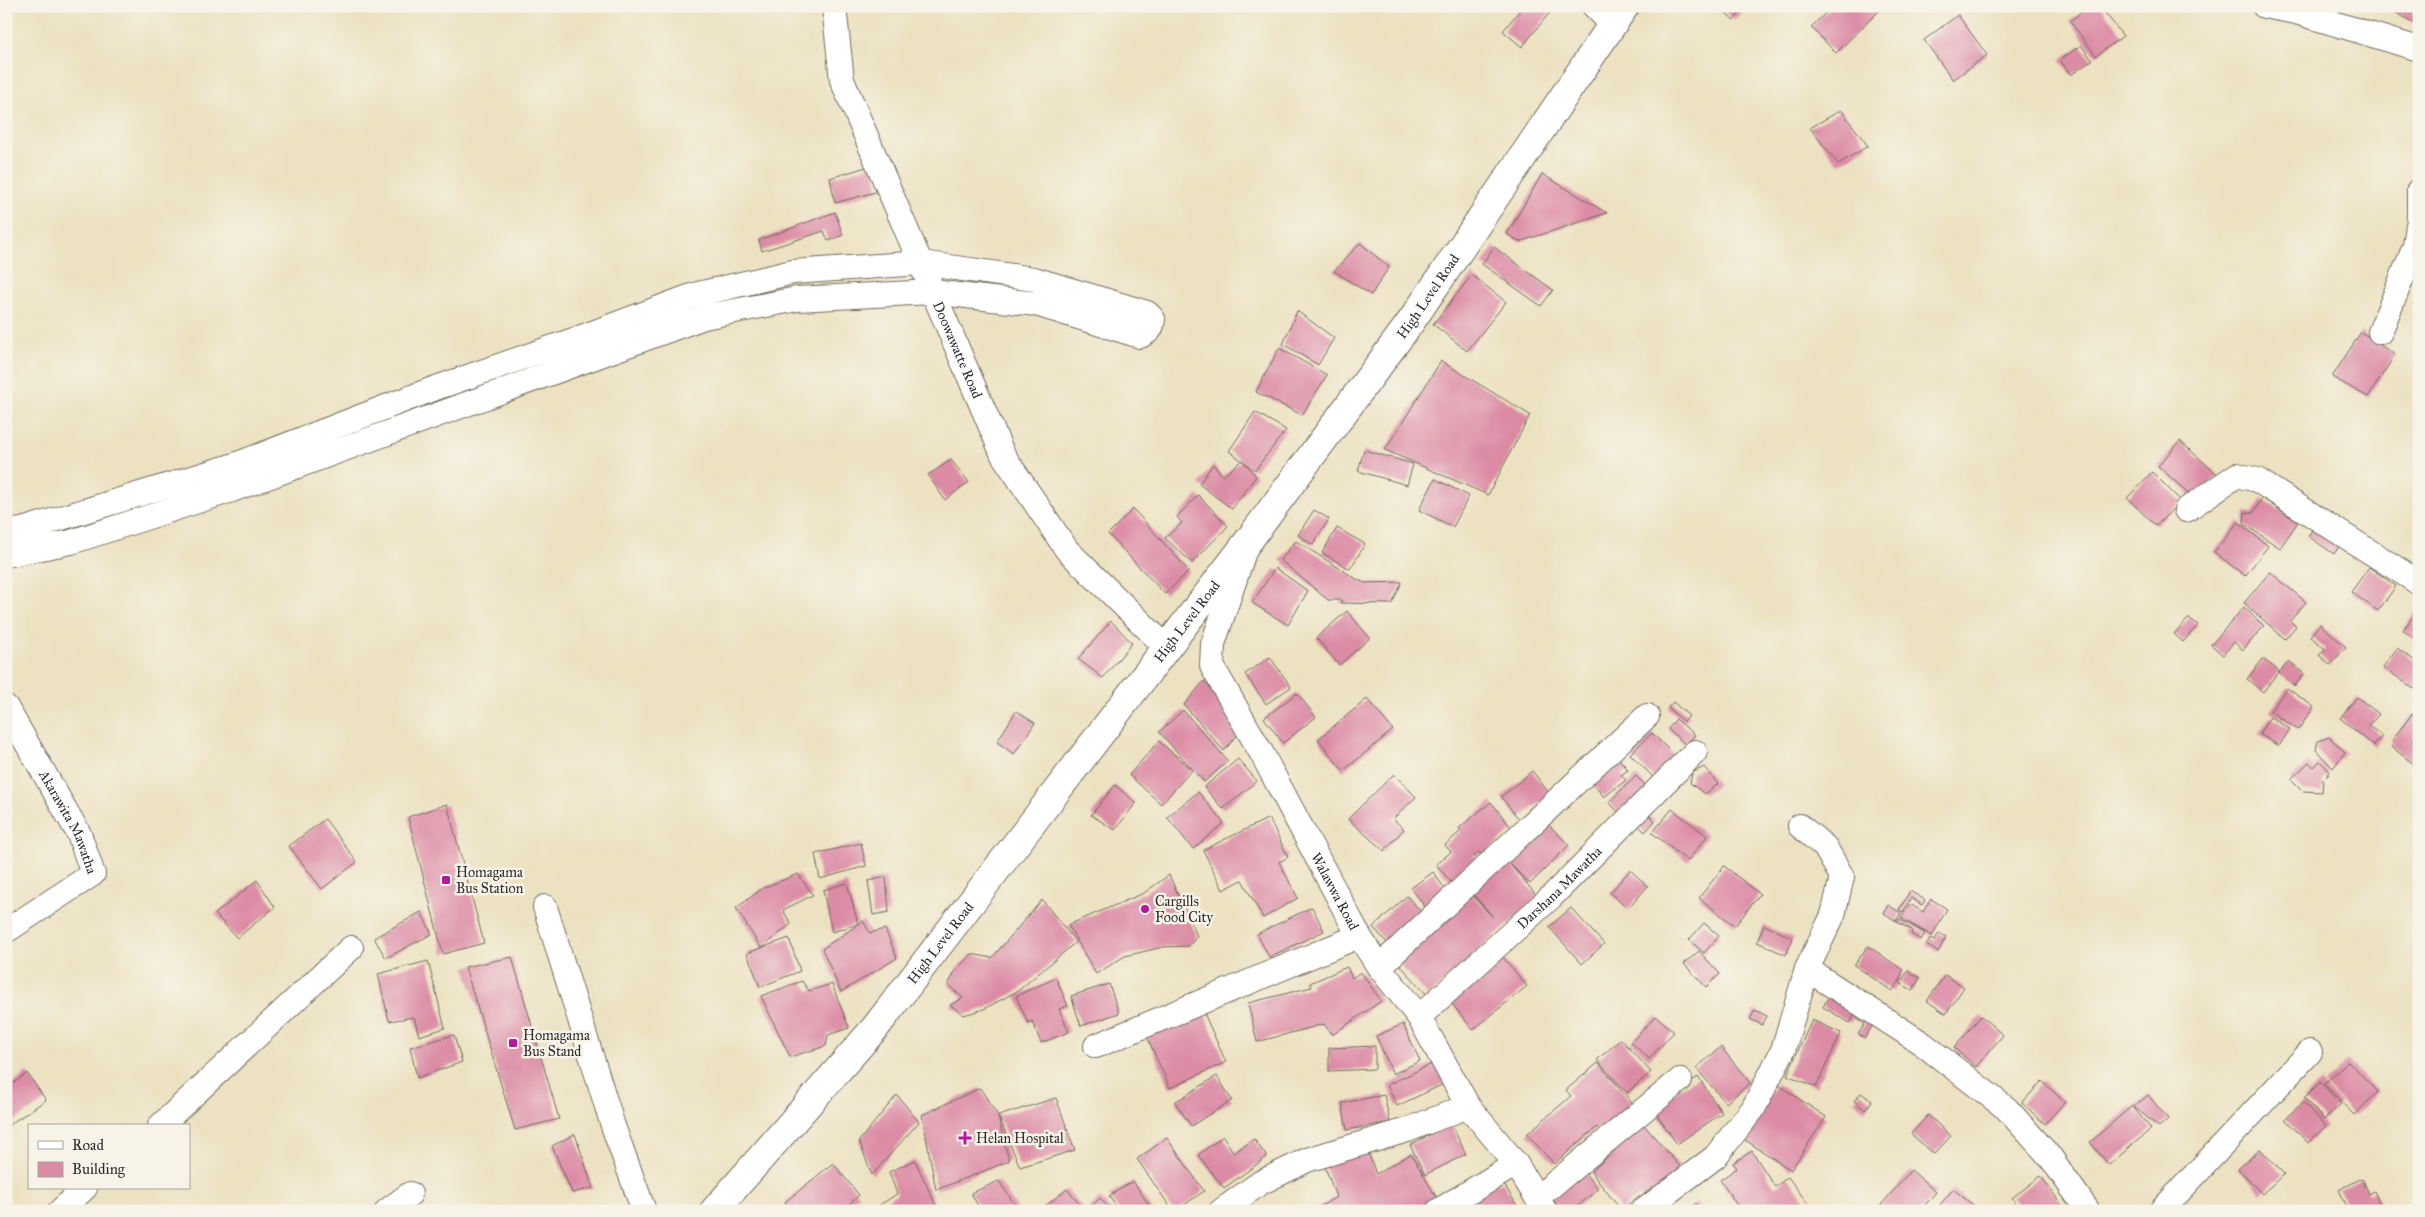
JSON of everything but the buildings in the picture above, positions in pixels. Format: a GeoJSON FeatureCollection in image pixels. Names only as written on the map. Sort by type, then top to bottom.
{"type":"FeatureCollection","features":[{"type":"Feature","properties":{"kind":"highway","name":"High Level Road"},"geometry":{"type":"LineString","coordinates":[[714,1211],[875,1028],[1246,544],[1410,323],[1611,12]]}},
{"type":"Feature","properties":{"kind":"street","name":"Doowawatte Road"},"geometry":{"type":"LineString","coordinates":[[834,6],[842,80],[1003,455],[1067,550],[1166,647]]}},
{"type":"Feature","properties":{"kind":"street"},"geometry":{"type":"LineString","coordinates":[[2264,6],[2298,9],[2419,49]]}},
{"type":"Feature","properties":{"kind":"street"},"geometry":{"type":"LineString","coordinates":[[2380,332],[2415,246],[2419,219],[2419,190]]}},
{"type":"Feature","properties":{"kind":"street"},"geometry":{"type":"LineString","coordinates":[[6,532],[31,527],[236,465],[433,389],[694,295],[793,272],[921,263],[1034,279],[1147,313],[1153,320],[1149,332],[1140,336],[1036,304],[932,292],[797,299],[704,317],[232,490],[71,542],[6,555]]}},
{"type":"Feature","properties":{"kind":"street"},"geometry":{"type":"LineString","coordinates":[[2186,510],[2237,475],[2257,480],[2419,583]]}},
{"type":"Feature","properties":{"kind":"street","name":"Walawwa Road"},"geometry":{"type":"LineString","coordinates":[[1246,544],[1232,592],[1213,644],[1212,666],[1262,754],[1359,936],[1379,967],[1419,1017],[1468,1106],[1516,1164],[1541,1204]]}},
{"type":"Feature","properties":{"kind":"street","name":"Akarawita Mawatha"},"geometry":{"type":"LineString","coordinates":[[6,707],[79,834],[93,874],[6,930]]}},
{"type":"Feature","properties":{"kind":"street"},"geometry":{"type":"LineString","coordinates":[[1379,967],[1647,716]]}},
{"type":"Feature","properties":{"kind":"street","name":"Darshana Mawatha"},"geometry":{"type":"LineString","coordinates":[[1419,1017],[1551,897],[1695,752]]}},
{"type":"Feature","properties":{"kind":"street"},"geometry":{"type":"LineString","coordinates":[[1643,1211],[1716,1156],[1753,1109],[1783,1050],[1807,968],[1833,915],[1842,877],[1825,847],[1800,826]]}},
{"type":"Feature","properties":{"kind":"street"},"geometry":{"type":"LineString","coordinates":[[545,907],[612,1126],[644,1211]]}},
{"type":"Feature","properties":{"kind":"street"},"geometry":{"type":"LineString","coordinates":[[1096,1046],[1359,936]]}},
{"type":"Feature","properties":{"kind":"street"},"geometry":{"type":"LineString","coordinates":[[162,1124],[351,948]]}},
{"type":"Feature","properties":{"kind":"street"},"geometry":{"type":"LineString","coordinates":[[1807,968],[1923,1044],[2007,1109],[2051,1158],[2088,1211]]}},
{"type":"Feature","properties":{"kind":"street"},"geometry":{"type":"LineString","coordinates":[[2160,1211],[2310,1052]]}},
{"type":"Feature","properties":{"kind":"street"},"geometry":{"type":"LineString","coordinates":[[1541,1204],[1680,1080]]}},
{"type":"Feature","properties":{"kind":"street"},"geometry":{"type":"LineString","coordinates":[[1221,1211],[1260,1183],[1307,1160],[1407,1130],[1468,1106]]}},
{"type":"Feature","properties":{"kind":"street"},"geometry":{"type":"LineString","coordinates":[[1438,1211],[1516,1164]]}},
{"type":"Feature","properties":{"kind":"street"},"geometry":{"type":"LineString","coordinates":[[60,1211],[83,1190]]}},
{"type":"Feature","properties":{"kind":"street"},"geometry":{"type":"LineString","coordinates":[[387,1211],[410,1194]]}},
{"type":"Feature","properties":{"kind":"place","name":"Homagama Bus Station"},"geometry":{"type":"Point","coordinates":[446,880]}},
{"type":"Feature","properties":{"kind":"place","name":"Cargills Food City"},"geometry":{"type":"Point","coordinates":[1145,909]}},
{"type":"Feature","properties":{"kind":"place","name":"Homagama Bus Stand"},"geometry":{"type":"Point","coordinates":[513,1043]}},
{"type":"Feature","properties":{"kind":"place","name":"Helan Hospital"},"geometry":{"type":"Point","coordinates":[965,1138]}}]}
